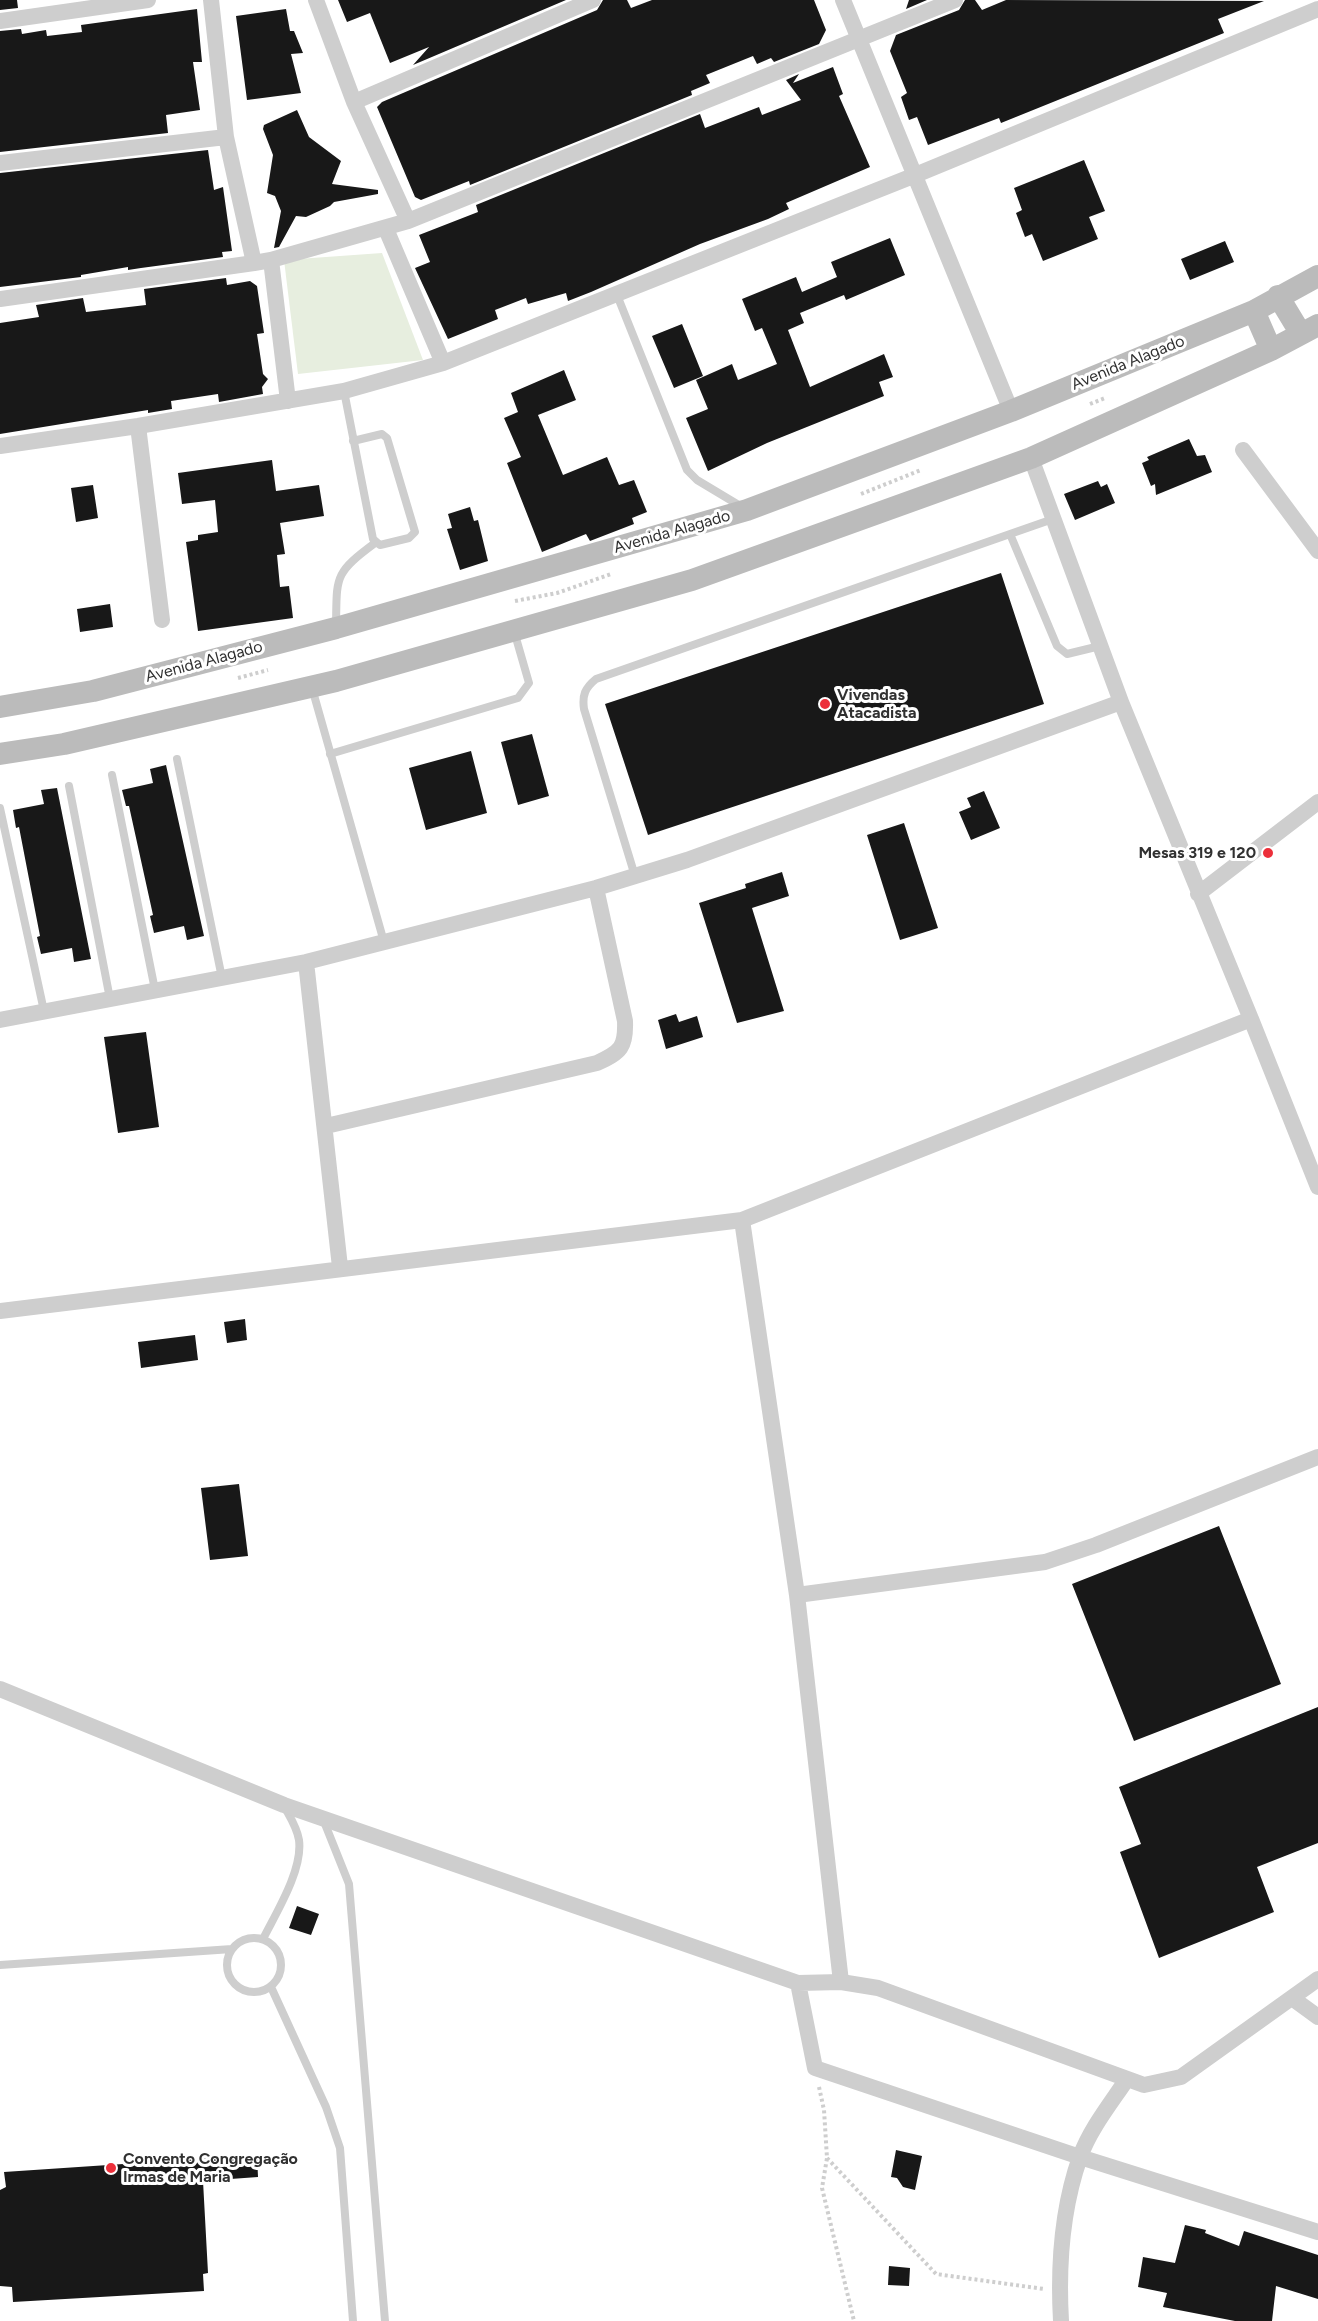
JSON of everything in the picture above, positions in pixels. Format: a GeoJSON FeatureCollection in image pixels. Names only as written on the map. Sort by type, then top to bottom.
{"type":"FeatureCollection","features":[{"type":"Feature","properties":{"kind":"main road","name":"Avenida Alagado"},"geometry":{"type":"LineString","coordinates":[[0,707],[93,691],[336,628],[747,510],[1011,411],[1254,311],[1318,276]]}},
{"type":"Feature","properties":{"kind":"main road"},"geometry":{"type":"LineString","coordinates":[[0,754],[64,744],[311,687],[692,580],[1031,458],[1271,350],[1309,330],[1278,296]]}},
{"type":"Feature","properties":{"kind":"main road"},"geometry":{"type":"LineString","coordinates":[[1254,311],[1271,350]]}},
{"type":"Feature","properties":{"kind":"street"},"geometry":{"type":"LineString","coordinates":[[0,21],[148,0]]}},
{"type":"Feature","properties":{"kind":"street"},"geometry":{"type":"LineString","coordinates":[[211,0],[226,137],[262,262],[288,401]]}},
{"type":"Feature","properties":{"kind":"street"},"geometry":{"type":"LineString","coordinates":[[316,0],[354,102],[408,221]]}},
{"type":"Feature","properties":{"kind":"street"},"geometry":{"type":"LineString","coordinates":[[354,102],[593,0]]}},
{"type":"Feature","properties":{"kind":"street"},"geometry":{"type":"LineString","coordinates":[[843,0],[1011,411]]}},
{"type":"Feature","properties":{"kind":"street"},"geometry":{"type":"LineString","coordinates":[[0,298],[262,262],[386,229],[955,0]]}},
{"type":"Feature","properties":{"kind":"street"},"geometry":{"type":"LineString","coordinates":[[0,446],[138,426],[344,391],[443,363],[914,176],[1318,9]]}},
{"type":"Feature","properties":{"kind":"street"},"geometry":{"type":"LineString","coordinates":[[0,163],[226,137]]}},
{"type":"Feature","properties":{"kind":"street"},"geometry":{"type":"LineString","coordinates":[[386,229],[443,363]]}},
{"type":"Feature","properties":{"kind":"street"},"geometry":{"type":"LineString","coordinates":[[138,426],[162,620]]}},
{"type":"Feature","properties":{"kind":"street"},"geometry":{"type":"LineString","coordinates":[[1243,450],[1318,551]]}},
{"type":"Feature","properties":{"kind":"street"},"geometry":{"type":"LineString","coordinates":[[1031,458],[1121,702],[1318,1187]]}},
{"type":"Feature","properties":{"kind":"street"},"geometry":{"type":"LineString","coordinates":[[0,1020],[306,962],[596,888],[687,860],[1121,702]]}},
{"type":"Feature","properties":{"kind":"street"},"geometry":{"type":"LineString","coordinates":[[1198,894],[1318,802]]}},
{"type":"Feature","properties":{"kind":"street"},"geometry":{"type":"LineString","coordinates":[[326,1126],[597,1063],[617,1053],[626,1039],[625,1021],[596,888]]}},
{"type":"Feature","properties":{"kind":"street"},"geometry":{"type":"LineString","coordinates":[[306,962],[340,1267]]}},
{"type":"Feature","properties":{"kind":"street"},"geometry":{"type":"LineString","coordinates":[[0,1311],[340,1267],[742,1220],[1251,1019]]}},
{"type":"Feature","properties":{"kind":"street"},"geometry":{"type":"LineString","coordinates":[[742,1220],[797,1595],[841,1982]]}},
{"type":"Feature","properties":{"kind":"street"},"geometry":{"type":"LineString","coordinates":[[797,1595],[1045,1562],[1096,1545],[1318,1457]]}},
{"type":"Feature","properties":{"kind":"street"},"geometry":{"type":"LineString","coordinates":[[0,1689],[322,1819],[798,1983],[841,1982],[878,1988],[1144,2085],[1180,2077],[1318,1979]]}},
{"type":"Feature","properties":{"kind":"street"},"geometry":{"type":"LineString","coordinates":[[798,1983],[815,2068],[1080,2157],[1318,2232]]}},
{"type":"Feature","properties":{"kind":"street"},"geometry":{"type":"LineString","coordinates":[[1292,1998],[1318,2017]]}},
{"type":"Feature","properties":{"kind":"street"},"geometry":{"type":"LineString","coordinates":[[1061,2321],[1059,2291],[1065,2221],[1080,2157],[1094,2128],[1128,2079]]}},
{"type":"Feature","properties":{"kind":"lane"},"geometry":{"type":"LineString","coordinates":[[617,295],[687,470],[697,480],[747,510]]}},
{"type":"Feature","properties":{"kind":"lane"},"geometry":{"type":"LineString","coordinates":[[344,391],[375,543]]}},
{"type":"Feature","properties":{"kind":"lane"},"geometry":{"type":"LineString","coordinates":[[353,441],[382,434],[387,438],[415,531],[409,538],[380,545],[375,543]]}},
{"type":"Feature","properties":{"kind":"lane"},"geometry":{"type":"LineString","coordinates":[[635,876],[584,710],[582,700],[585,687],[596,679],[1053,519]]}},
{"type":"Feature","properties":{"kind":"lane"},"geometry":{"type":"LineString","coordinates":[[1010,534],[1057,646],[1067,654],[1100,646]]}},
{"type":"Feature","properties":{"kind":"lane"},"geometry":{"type":"LineString","coordinates":[[336,628],[337,584],[340,573],[347,564],[375,543]]}},
{"type":"Feature","properties":{"kind":"lane"},"geometry":{"type":"LineString","coordinates":[[330,754],[518,698],[529,683],[514,631]]}},
{"type":"Feature","properties":{"kind":"lane"},"geometry":{"type":"LineString","coordinates":[[311,687],[384,942]]}},
{"type":"Feature","properties":{"kind":"lane"},"geometry":{"type":"LineString","coordinates":[[177,759],[222,978]]}},
{"type":"Feature","properties":{"kind":"lane"},"geometry":{"type":"LineString","coordinates":[[112,775],[155,990]]}},
{"type":"Feature","properties":{"kind":"lane"},"geometry":{"type":"LineString","coordinates":[[69,786],[110,999]]}},
{"type":"Feature","properties":{"kind":"lane"},"geometry":{"type":"LineString","coordinates":[[0,808],[44,1011]]}},
{"type":"Feature","properties":{"kind":"lane"},"geometry":{"type":"LineString","coordinates":[[263,1939],[285,1895],[299,1856],[299,1840],[294,1822],[284,1805]]}},
{"type":"Feature","properties":{"kind":"lane"},"geometry":{"type":"LineString","coordinates":[[322,1819],[349,1884],[384,2321]]}},
{"type":"Feature","properties":{"kind":"lane"},"geometry":{"type":"LineString","coordinates":[[263,1939],[278,1952],[282,1965],[280,1975],[271,1987],[249,1992],[231,1980],[227,1962],[232,1949],[242,1941],[263,1939]]}},
{"type":"Feature","properties":{"kind":"lane"},"geometry":{"type":"LineString","coordinates":[[0,1965],[232,1949]]}},
{"type":"Feature","properties":{"kind":"lane"},"geometry":{"type":"LineString","coordinates":[[271,1987],[327,2107],[340,2148],[353,2321]]}},
{"type":"Feature","properties":{"kind":"path"},"geometry":{"type":"LineString","coordinates":[[815,2068],[824,2110],[827,2158],[822,2188],[854,2321]]}},
{"type":"Feature","properties":{"kind":"path"},"geometry":{"type":"LineString","coordinates":[[827,2158],[936,2274],[1059,2291]]}},
{"type":"Feature","properties":{"kind":"green space"},"geometry":{"type":"Polygon","coordinates":[[[382,253],[423,360],[298,374],[284,260],[382,253]]]}},
{"type":"Feature","properties":{"kind":"building"},"geometry":{"type":"Polygon","coordinates":[[[0,0],[17,0],[18,8],[0,10],[0,0]]]}},
{"type":"Feature","properties":{"kind":"building"},"geometry":{"type":"Polygon","coordinates":[[[338,0],[566,0],[413,65],[429,47],[390,63],[370,13],[347,22],[338,0]]]}},
{"type":"Feature","properties":{"kind":"building"},"geometry":{"type":"Polygon","coordinates":[[[603,0],[627,0],[631,8],[652,0],[814,0],[826,30],[819,44],[774,62],[771,58],[757,64],[753,56],[706,75],[710,83],[691,91],[692,95],[470,185],[469,181],[421,200],[415,197],[377,107],[382,102],[597,10],[603,0]]]}},
{"type":"Feature","properties":{"kind":"building"},"geometry":{"type":"Polygon","coordinates":[[[909,0],[927,0],[906,9],[909,0]]]}},
{"type":"Feature","properties":{"kind":"building"},"geometry":{"type":"Polygon","coordinates":[[[965,0],[975,0],[982,10],[1006,0],[1264,1],[1218,19],[1224,33],[1001,123],[999,118],[928,145],[917,117],[909,120],[901,97],[907,93],[890,51],[896,35],[959,10],[965,0]]]}},
{"type":"Feature","properties":{"kind":"building"},"geometry":{"type":"Polygon","coordinates":[[[197,9],[202,62],[193,62],[200,110],[166,115],[168,133],[0,152],[0,31],[21,29],[22,34],[46,30],[47,36],[82,32],[81,25],[197,9]]]}},
{"type":"Feature","properties":{"kind":"building"},"geometry":{"type":"Polygon","coordinates":[[[286,9],[290,31],[294,31],[303,53],[291,54],[301,93],[247,100],[236,16],[286,9]]]}},
{"type":"Feature","properties":{"kind":"building"},"geometry":{"type":"Polygon","coordinates":[[[833,67],[843,94],[839,96],[870,167],[786,203],[789,209],[768,219],[700,244],[591,292],[568,301],[566,293],[528,304],[526,298],[495,310],[498,319],[448,339],[415,268],[430,262],[419,235],[478,212],[476,205],[700,114],[705,128],[759,107],[762,115],[801,100],[786,80],[799,74],[793,83],[833,67]]]}},
{"type":"Feature","properties":{"kind":"building"},"geometry":{"type":"Polygon","coordinates":[[[297,110],[309,137],[341,161],[332,184],[378,190],[378,194],[334,202],[306,217],[296,216],[279,247],[274,248],[281,211],[275,196],[267,193],[273,155],[263,129],[264,125],[297,110]]]}},
{"type":"Feature","properties":{"kind":"building"},"geometry":{"type":"Polygon","coordinates":[[[208,150],[214,190],[223,187],[232,251],[222,252],[223,257],[128,270],[128,267],[81,275],[81,277],[0,287],[0,173],[208,150]]]}},
{"type":"Feature","properties":{"kind":"building"},"geometry":{"type":"Polygon","coordinates":[[[1084,160],[1105,211],[1089,217],[1098,239],[1043,261],[1032,234],[1025,237],[1016,213],[1022,210],[1014,188],[1084,160]]]}},
{"type":"Feature","properties":{"kind":"building"},"geometry":{"type":"Polygon","coordinates":[[[890,238],[905,275],[846,300],[844,295],[800,313],[804,323],[788,330],[810,387],[884,354],[893,377],[879,382],[884,396],[767,443],[708,471],[686,418],[708,409],[696,380],[732,364],[738,380],[777,364],[762,328],[755,331],[742,299],[796,277],[802,292],[837,277],[831,262],[890,238]]]}},
{"type":"Feature","properties":{"kind":"building"},"geometry":{"type":"Polygon","coordinates":[[[1225,241],[1234,262],[1190,280],[1181,259],[1225,241]]]}},
{"type":"Feature","properties":{"kind":"building"},"geometry":{"type":"Polygon","coordinates":[[[226,278],[227,285],[250,281],[257,286],[264,333],[257,334],[263,374],[268,379],[262,387],[263,394],[219,402],[218,394],[171,401],[172,409],[148,413],[148,410],[0,434],[0,323],[39,317],[36,305],[83,298],[86,312],[146,305],[144,289],[226,278]]]}},
{"type":"Feature","properties":{"kind":"building"},"geometry":{"type":"Polygon","coordinates":[[[682,324],[703,376],[674,388],[652,336],[682,324]]]}},
{"type":"Feature","properties":{"kind":"building"},"geometry":{"type":"Polygon","coordinates":[[[564,370],[576,400],[538,415],[563,475],[607,457],[619,485],[634,480],[647,512],[632,518],[634,524],[590,541],[586,534],[542,552],[507,463],[521,457],[504,418],[518,412],[511,393],[564,370]]]}},
{"type":"Feature","properties":{"kind":"building"},"geometry":{"type":"Polygon","coordinates":[[[1189,439],[1197,456],[1205,455],[1212,472],[1156,495],[1155,484],[1151,486],[1142,463],[1149,460],[1147,457],[1189,439]]]}},
{"type":"Feature","properties":{"kind":"building"},"geometry":{"type":"Polygon","coordinates":[[[272,460],[276,491],[319,485],[324,516],[280,523],[285,554],[277,555],[280,587],[289,586],[293,618],[198,631],[186,542],[198,540],[198,535],[218,532],[215,500],[182,504],[178,473],[272,460]]]}},
{"type":"Feature","properties":{"kind":"building"},"geometry":{"type":"Polygon","coordinates":[[[1098,481],[1101,487],[1107,484],[1115,503],[1075,520],[1064,494],[1098,481]]]}},
{"type":"Feature","properties":{"kind":"building"},"geometry":{"type":"Polygon","coordinates":[[[93,485],[98,518],[76,522],[71,488],[93,485]]]}},
{"type":"Feature","properties":{"kind":"building"},"geometry":{"type":"Polygon","coordinates":[[[470,507],[474,521],[478,520],[488,561],[460,570],[447,529],[452,528],[448,514],[470,507]]]}},
{"type":"Feature","properties":{"kind":"building","name":"Vivendas Atacadista"},"geometry":{"type":"Polygon","coordinates":[[[1001,573],[1044,704],[648,835],[605,704],[1001,573]]]}},
{"type":"Feature","properties":{"kind":"building"},"geometry":{"type":"Polygon","coordinates":[[[110,604],[113,627],[80,632],[77,609],[110,604]]]}},
{"type":"Feature","properties":{"kind":"building"},"geometry":{"type":"Polygon","coordinates":[[[532,734],[549,796],[518,805],[501,742],[532,734]]]}},
{"type":"Feature","properties":{"kind":"building"},"geometry":{"type":"Polygon","coordinates":[[[471,751],[487,813],[426,830],[409,768],[471,751]]]}},
{"type":"Feature","properties":{"kind":"building"},"geometry":{"type":"Polygon","coordinates":[[[166,765],[204,936],[187,940],[184,926],[154,933],[150,916],[153,915],[129,806],[126,806],[122,790],[153,783],[150,769],[166,765]]]}},
{"type":"Feature","properties":{"kind":"building"},"geometry":{"type":"Polygon","coordinates":[[[57,788],[91,959],[74,962],[72,948],[41,954],[37,937],[40,936],[19,827],[16,828],[13,810],[44,804],[41,790],[57,788]]]}},
{"type":"Feature","properties":{"kind":"building"},"geometry":{"type":"Polygon","coordinates":[[[984,791],[1000,828],[971,840],[959,812],[971,807],[967,798],[984,791]]]}},
{"type":"Feature","properties":{"kind":"building"},"geometry":{"type":"Polygon","coordinates":[[[904,823],[938,928],[900,940],[867,835],[904,823]]]}},
{"type":"Feature","properties":{"kind":"building"},"geometry":{"type":"Polygon","coordinates":[[[782,872],[789,896],[752,908],[784,1011],[737,1023],[699,903],[746,888],[745,884],[782,872]]]}},
{"type":"Feature","properties":{"kind":"building"},"geometry":{"type":"Polygon","coordinates":[[[676,1014],[679,1022],[697,1016],[703,1037],[666,1049],[658,1020],[676,1014]]]}},
{"type":"Feature","properties":{"kind":"building"},"geometry":{"type":"Polygon","coordinates":[[[146,1032],[159,1127],[118,1133],[104,1037],[146,1032]]]}},
{"type":"Feature","properties":{"kind":"building"},"geometry":{"type":"Polygon","coordinates":[[[245,1319],[247,1340],[227,1343],[224,1322],[245,1319]]]}},
{"type":"Feature","properties":{"kind":"building"},"geometry":{"type":"Polygon","coordinates":[[[195,1335],[198,1360],[141,1368],[138,1342],[195,1335]]]}},
{"type":"Feature","properties":{"kind":"building"},"geometry":{"type":"Polygon","coordinates":[[[239,1484],[248,1556],[210,1560],[201,1488],[239,1484]]]}},
{"type":"Feature","properties":{"kind":"building"},"geometry":{"type":"Polygon","coordinates":[[[1219,1526],[1281,1684],[1134,1741],[1072,1584],[1219,1526]]]}},
{"type":"Feature","properties":{"kind":"building"},"geometry":{"type":"Polygon","coordinates":[[[1318,1707],[1318,1843],[1257,1867],[1274,1912],[1159,1958],[1120,1852],[1141,1844],[1119,1787],[1318,1707]]]}},
{"type":"Feature","properties":{"kind":"building"},"geometry":{"type":"Polygon","coordinates":[[[297,1906],[319,1914],[311,1935],[289,1928],[297,1906]]]}},
{"type":"Feature","properties":{"kind":"building"},"geometry":{"type":"Polygon","coordinates":[[[896,2150],[922,2156],[915,2190],[903,2187],[897,2178],[891,2177],[896,2150]]]}},
{"type":"Feature","properties":{"kind":"building"},"geometry":{"type":"Polygon","coordinates":[[[257,2155],[258,2177],[203,2181],[208,2273],[203,2274],[204,2291],[13,2302],[12,2287],[0,2286],[0,2190],[6,2187],[4,2172],[257,2155]]]}},
{"type":"Feature","properties":{"kind":"building"},"geometry":{"type":"Polygon","coordinates":[[[1185,2225],[1206,2230],[1205,2233],[1239,2246],[1244,2231],[1318,2255],[1318,2299],[1276,2286],[1272,2321],[1235,2321],[1163,2307],[1167,2293],[1138,2287],[1143,2257],[1175,2263],[1185,2225]]]}},
{"type":"Feature","properties":{"kind":"building"},"geometry":{"type":"Polygon","coordinates":[[[889,2266],[910,2268],[909,2286],[888,2285],[889,2266]]]}},
{"type":"Feature","properties":{"kind":"place","name":"Vivendas Atacadista"},"geometry":{"type":"Point","coordinates":[825,704]}},
{"type":"Feature","properties":{"kind":"place","name":"Mesas 319 e 120"},"geometry":{"type":"Point","coordinates":[1268,853]}},
{"type":"Feature","properties":{"kind":"place","name":"Convento Congregação Irmas de Maria"},"geometry":{"type":"Point","coordinates":[111,2168]}}]}
